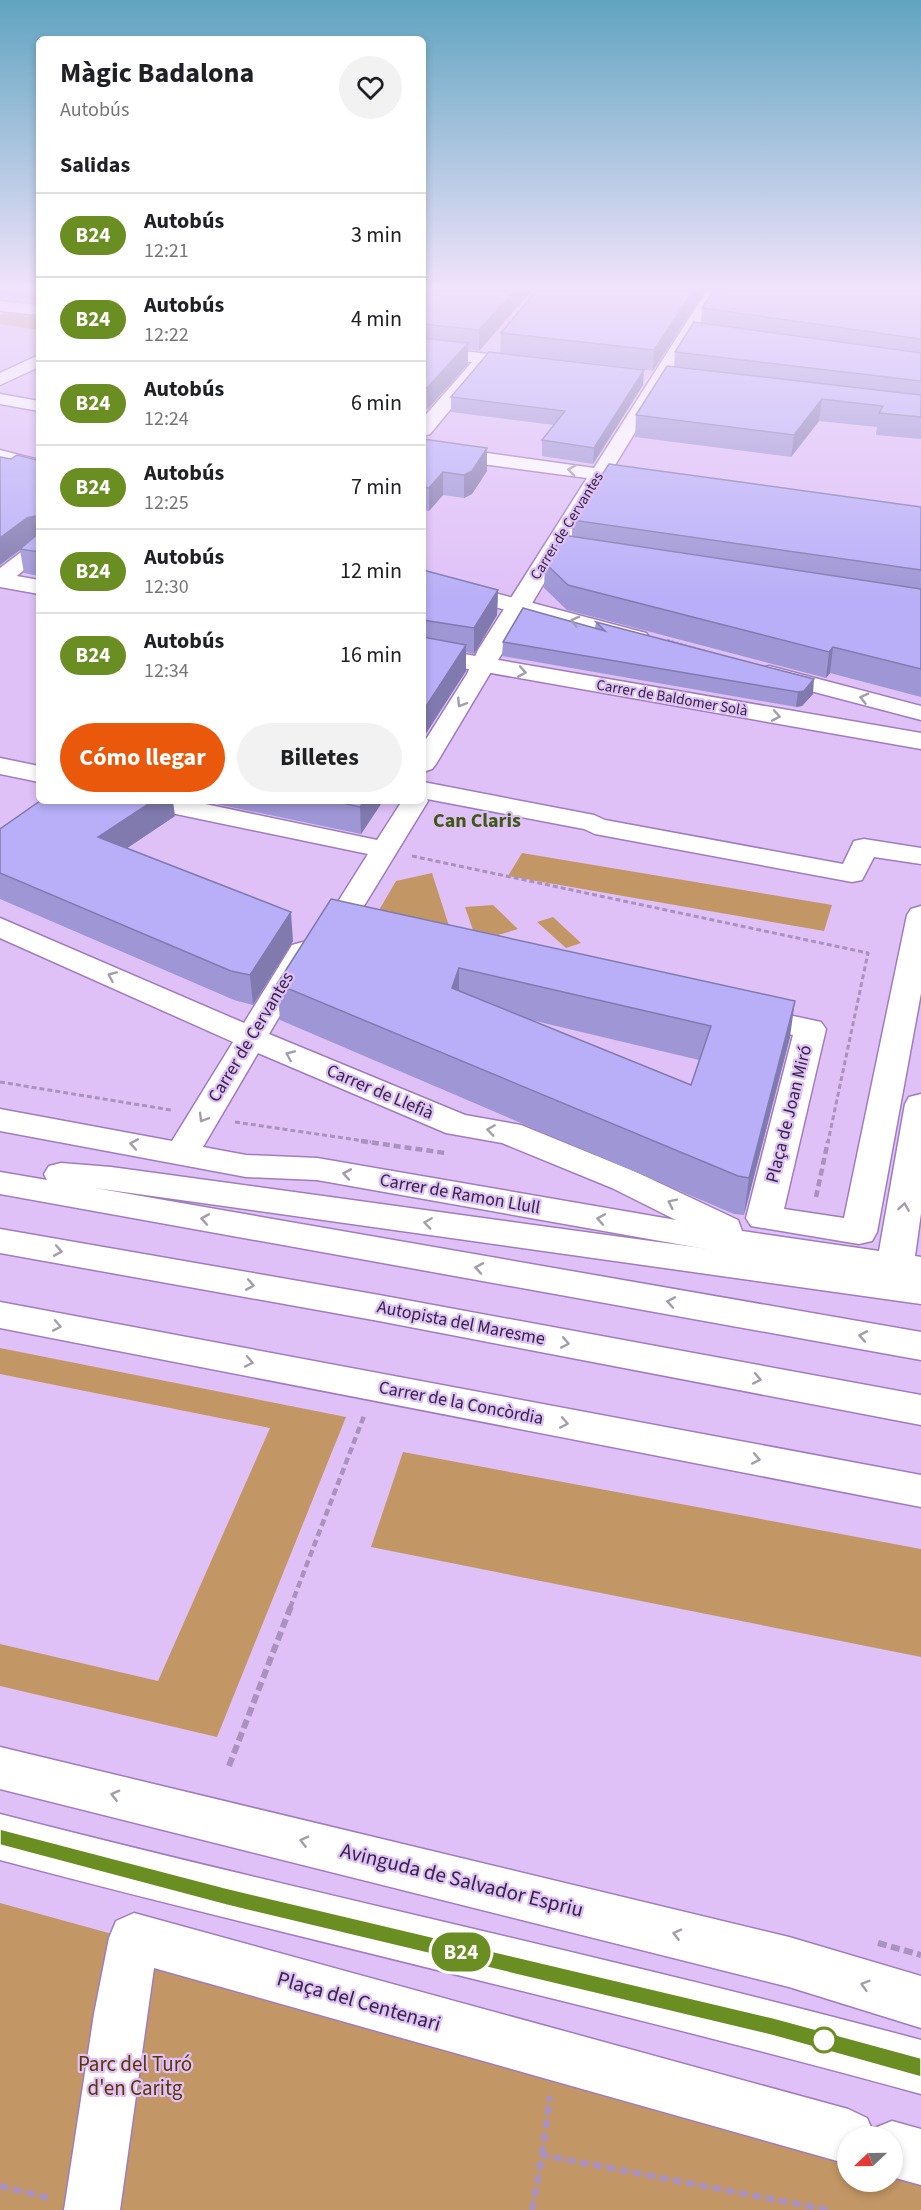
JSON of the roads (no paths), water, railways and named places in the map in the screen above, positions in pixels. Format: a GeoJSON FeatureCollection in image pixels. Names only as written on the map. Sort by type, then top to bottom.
{"type":"FeatureCollection","features":[{"type":"Feature","properties":{"kind":"main road"},"geometry":{"type":"LineString","coordinates":[[20,393],[36,396]]}},
{"type":"Feature","properties":{"kind":"main road"},"geometry":{"type":"LineString","coordinates":[[426,426],[454,393]]}},
{"type":"Feature","properties":{"kind":"main road","name":"Carrer de Cervantes"},"geometry":{"type":"LineString","coordinates":[[426,759],[519,606],[564,550],[599,474],[651,393]]}},
{"type":"Feature","properties":{"kind":"main road"},"geometry":{"type":"LineString","coordinates":[[0,399],[36,405]]}},
{"type":"Feature","properties":{"kind":"main road"},"geometry":{"type":"LineString","coordinates":[[426,450],[634,479]]}},
{"type":"Feature","properties":{"kind":"main road"},"geometry":{"type":"LineString","coordinates":[[0,456],[36,465]]}},
{"type":"Feature","properties":{"kind":"main road"},"geometry":{"type":"LineString","coordinates":[[0,464],[36,474]]}},
{"type":"Feature","properties":{"kind":"main road"},"geometry":{"type":"LineString","coordinates":[[0,579],[36,550]]}},
{"type":"Feature","properties":{"kind":"main road"},"geometry":{"type":"LineString","coordinates":[[0,579],[36,586]]}},
{"type":"Feature","properties":{"kind":"main road"},"geometry":{"type":"LineString","coordinates":[[426,582],[662,642]]}},
{"type":"Feature","properties":{"kind":"main road","name":"Carrer de Baldomer Solà"},"geometry":{"type":"LineString","coordinates":[[426,655],[921,741]]}},
{"type":"Feature","properties":{"kind":"main road"},"geometry":{"type":"LineString","coordinates":[[749,667],[921,713]]}},
{"type":"Feature","properties":{"kind":"main road"},"geometry":{"type":"LineString","coordinates":[[0,766],[36,773]]}},
{"type":"Feature","properties":{"kind":"main road"},"geometry":{"type":"LineString","coordinates":[[426,791],[594,823],[595,826],[852,874],[864,847],[921,856]]}},
{"type":"Feature","properties":{"kind":"main road"},"geometry":{"type":"LineString","coordinates":[[166,804],[377,848]]}},
{"type":"Feature","properties":{"kind":"main road","name":"Carrer de Cervantes"},"geometry":{"type":"LineString","coordinates":[[182,1153],[250,1038],[377,848],[398,804]]}},
{"type":"Feature","properties":{"kind":"main road"},"geometry":{"type":"LineString","coordinates":[[384,934],[339,924],[377,848],[413,804]]}},
{"type":"Feature","properties":{"kind":"main road","name":"Plaça de Joan Miró"},"geometry":{"type":"LineString","coordinates":[[717,1008],[810,1029],[764,1218],[859,1232],[921,915]]}},
{"type":"Feature","properties":{"kind":"main road","name":"Carrer de Llefià"},"geometry":{"type":"LineString","coordinates":[[0,927],[250,1038],[458,1125],[509,1133],[624,1180],[762,1247]]}},
{"type":"Feature","properties":{"kind":"main road"},"geometry":{"type":"LineString","coordinates":[[908,1268],[921,1104]]}},
{"type":"Feature","properties":{"kind":"main road","name":"Carrer de Ramon Llull"},"geometry":{"type":"LineString","coordinates":[[0,1120],[246,1166],[317,1169],[762,1247],[908,1268]]}},
{"type":"Feature","properties":{"kind":"main road"},"geometry":{"type":"LineString","coordinates":[[0,1170],[111,1178],[921,1291]]}},
{"type":"Feature","properties":{"kind":"main road"},"geometry":{"type":"LineString","coordinates":[[0,1183],[921,1346]]}},
{"type":"Feature","properties":{"kind":"main road","name":"Autopista del Maresme"},"geometry":{"type":"LineString","coordinates":[[0,1241],[379,1308],[921,1410]]}},
{"type":"Feature","properties":{"kind":"main road","name":"Carrer de la Concòrdia"},"geometry":{"type":"LineString","coordinates":[[0,1315],[921,1491]]}},
{"type":"Feature","properties":{"kind":"main road","name":"Avinguda de Salvador Espriu"},"geometry":{"type":"LineString","coordinates":[[0,1768],[789,1962],[921,2002]]}},
{"type":"Feature","properties":{"kind":"main road"},"geometry":{"type":"LineString","coordinates":[[0,1837],[237,1899],[774,2027],[921,2067]]}},
{"type":"Feature","properties":{"kind":"main road","name":"Plaça del Centenari"},"geometry":{"type":"LineString","coordinates":[[92,2210],[120,2014],[134,1938],[837,2134]]}},
{"type":"Feature","properties":{"kind":"main road"},"geometry":{"type":"LineString","coordinates":[[903,2152],[921,2157]]}},
{"type":"Feature","properties":{"kind":"district","name":"Can Claris"},"geometry":{"type":"Point","coordinates":[477,821]}},
{"type":"Feature","properties":{"kind":"park label","name":"Parc del Turó d'en Caritg"},"geometry":{"type":"Point","coordinates":[135,2076]}}]}
